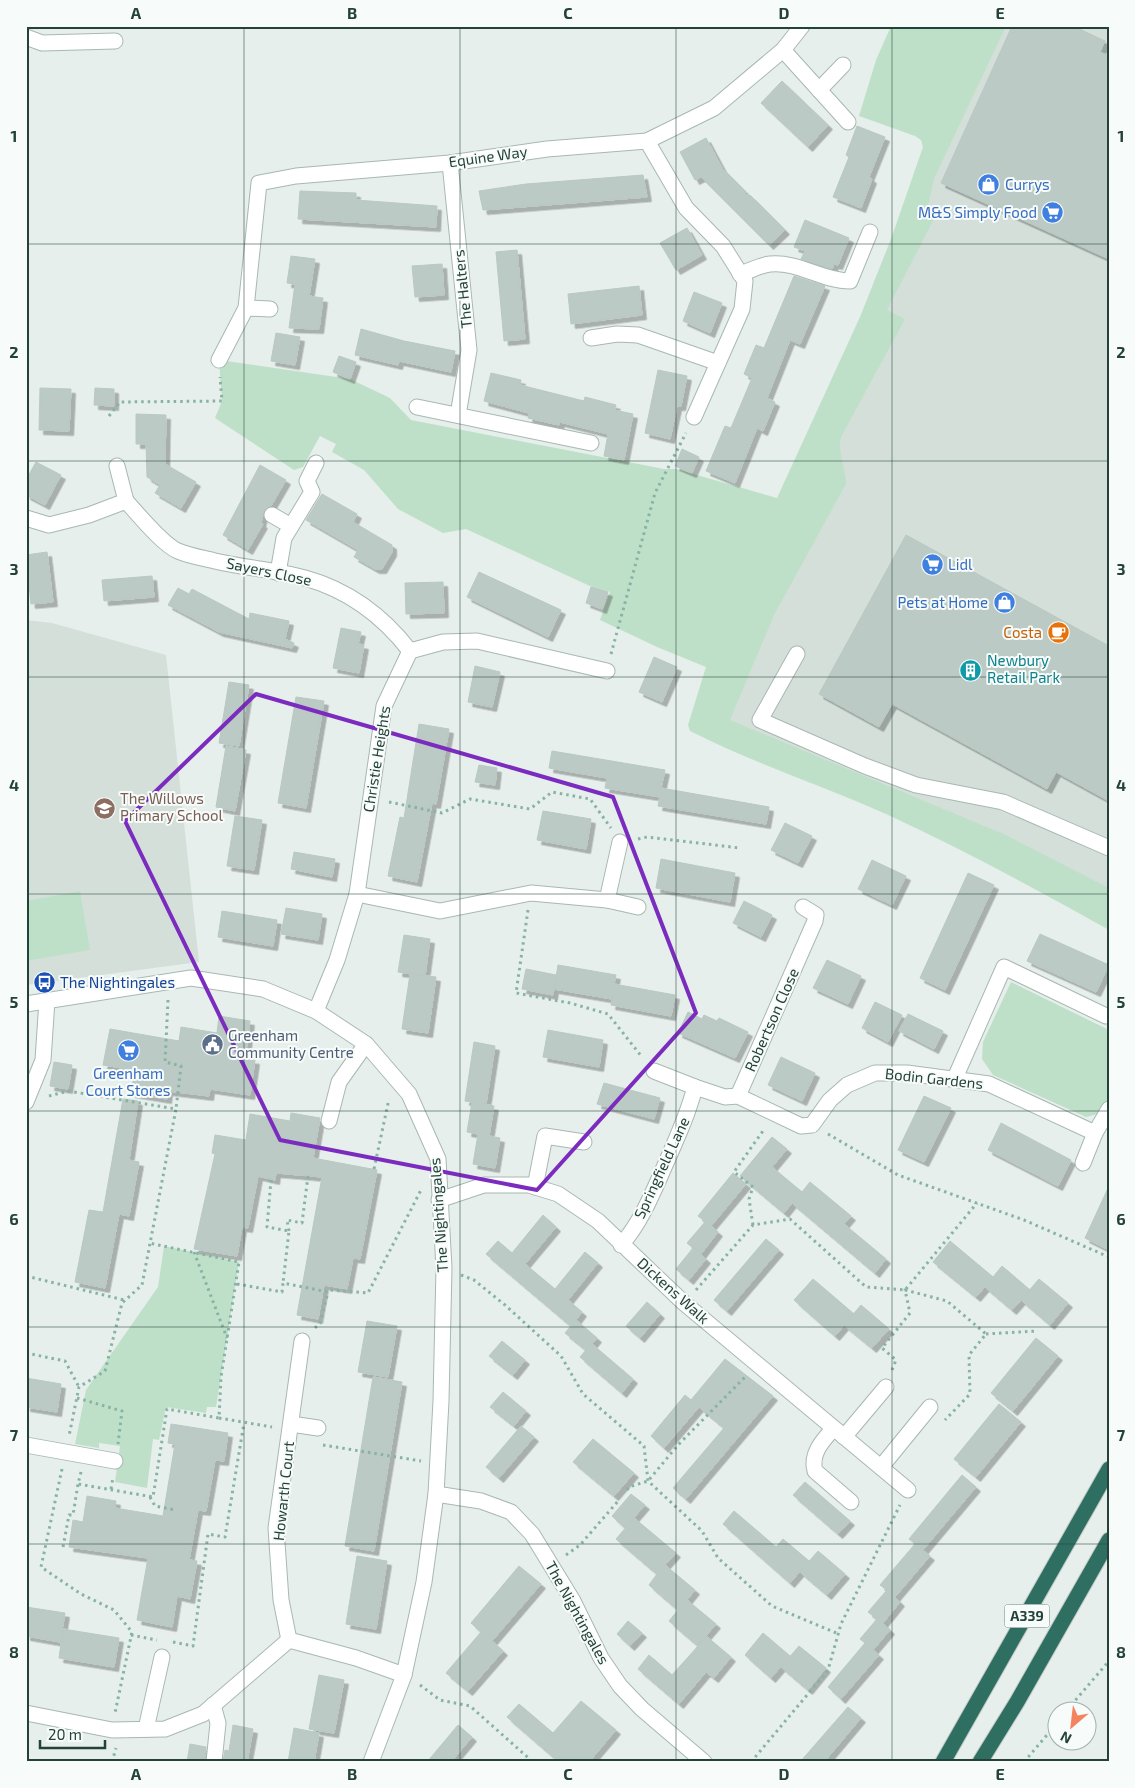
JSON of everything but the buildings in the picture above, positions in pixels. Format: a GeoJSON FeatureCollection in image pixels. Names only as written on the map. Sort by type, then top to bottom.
{"type":"FeatureCollection","features":[{"type":"Feature","properties":{"kind":"highway","name":"A339"},"geometry":{"type":"LineString","coordinates":[[943,1762],[1109,1469]]}},
{"type":"Feature","properties":{"kind":"highway","name":"A339"},"geometry":{"type":"LineString","coordinates":[[980,1762],[1017,1702],[1109,1540]]}},
{"type":"Feature","properties":{"kind":"street","name":"Equine Way"},"geometry":{"type":"LineString","coordinates":[[219,360],[246,308],[259,183],[296,176],[450,162],[547,149],[648,141],[714,108],[783,50],[802,26]]}},
{"type":"Feature","properties":{"kind":"street"},"geometry":{"type":"LineString","coordinates":[[26,37],[42,43],[116,41]]}},
{"type":"Feature","properties":{"kind":"street"},"geometry":{"type":"LineString","coordinates":[[783,50],[848,122]]}},
{"type":"Feature","properties":{"kind":"street"},"geometry":{"type":"LineString","coordinates":[[819,90],[843,65]]}},
{"type":"Feature","properties":{"kind":"street"},"geometry":{"type":"LineString","coordinates":[[648,141],[686,208],[723,246],[745,280],[742,309],[694,417]]}},
{"type":"Feature","properties":{"kind":"street","name":"The Halters"},"geometry":{"type":"LineString","coordinates":[[450,162],[469,350],[458,415]]}},
{"type":"Feature","properties":{"kind":"street"},"geometry":{"type":"LineString","coordinates":[[740,274],[768,264],[782,264],[831,279],[850,281],[870,232]]}},
{"type":"Feature","properties":{"kind":"street"},"geometry":{"type":"LineString","coordinates":[[246,308],[270,308]]}},
{"type":"Feature","properties":{"kind":"street"},"geometry":{"type":"LineString","coordinates":[[591,338],[629,334],[671,345],[718,363]]}},
{"type":"Feature","properties":{"kind":"street"},"geometry":{"type":"LineString","coordinates":[[417,407],[591,443]]}},
{"type":"Feature","properties":{"kind":"street"},"geometry":{"type":"LineString","coordinates":[[278,573],[284,538],[312,492],[301,478],[316,463]]}},
{"type":"Feature","properties":{"kind":"street","name":"Sayers Close"},"geometry":{"type":"LineString","coordinates":[[117,466],[126,501],[177,551],[238,567],[304,578],[338,590],[368,608],[395,632],[410,651]]}},
{"type":"Feature","properties":{"kind":"street"},"geometry":{"type":"LineString","coordinates":[[26,518],[49,525],[89,515],[126,501]]}},
{"type":"Feature","properties":{"kind":"street"},"geometry":{"type":"LineString","coordinates":[[272,514],[291,526]]}},
{"type":"Feature","properties":{"kind":"street"},"geometry":{"type":"LineString","coordinates":[[410,651],[442,642],[477,641],[607,671]]}},
{"type":"Feature","properties":{"kind":"street","name":"Christie Heights"},"geometry":{"type":"LineString","coordinates":[[316,1011],[337,960],[357,894],[384,706],[410,651]]}},
{"type":"Feature","properties":{"kind":"street"},"geometry":{"type":"LineString","coordinates":[[797,654],[760,720],[899,779],[916,785],[1003,802],[1109,848]]}},
{"type":"Feature","properties":{"kind":"street"},"geometry":{"type":"LineString","coordinates":[[607,900],[620,842]]}},
{"type":"Feature","properties":{"kind":"street"},"geometry":{"type":"LineString","coordinates":[[357,894],[440,911],[531,893],[607,900],[638,907]]}},
{"type":"Feature","properties":{"kind":"street","name":"Robertson Close"},"geometry":{"type":"LineString","coordinates":[[738,1096],[806,944],[816,915],[803,907]]}},
{"type":"Feature","properties":{"kind":"street"},"geometry":{"type":"LineString","coordinates":[[955,1078],[1004,967],[1106,1016]]}},
{"type":"Feature","properties":{"kind":"street","name":"The Nightingales"},"geometry":{"type":"LineString","coordinates":[[26,1004],[191,978],[263,989],[316,1011],[366,1044],[409,1094],[438,1159],[444,1268],[441,1401],[436,1464],[436,1494],[424,1582],[404,1675],[371,1762]]}},
{"type":"Feature","properties":{"kind":"street"},"geometry":{"type":"LineString","coordinates":[[26,1102],[43,1060],[47,1000]]}},
{"type":"Feature","properties":{"kind":"street"},"geometry":{"type":"LineString","coordinates":[[329,1121],[339,1082],[366,1044]]}},
{"type":"Feature","properties":{"kind":"street"},"geometry":{"type":"LineString","coordinates":[[654,1072],[725,1097],[738,1096],[802,1126],[812,1125]]}},
{"type":"Feature","properties":{"kind":"street","name":"Bodin Gardens"},"geometry":{"type":"LineString","coordinates":[[812,1125],[830,1100],[847,1084],[875,1073],[955,1078],[989,1084],[1095,1133]]}},
{"type":"Feature","properties":{"kind":"street","name":"Springfield Lane"},"geometry":{"type":"LineString","coordinates":[[621,1245],[632,1232],[647,1206],[689,1110],[695,1087]]}},
{"type":"Feature","properties":{"kind":"street"},"geometry":{"type":"LineString","coordinates":[[1083,1163],[1095,1133],[1109,1109]]}},
{"type":"Feature","properties":{"kind":"street"},"geometry":{"type":"LineString","coordinates":[[535,1188],[545,1136],[584,1142]]}},
{"type":"Feature","properties":{"kind":"street","name":"Dickens Walk"},"geometry":{"type":"LineString","coordinates":[[439,1200],[484,1185],[529,1185],[558,1194],[598,1221],[684,1303],[908,1490]]}},
{"type":"Feature","properties":{"kind":"street","name":"Howarth Court"},"geometry":{"type":"LineString","coordinates":[[289,1640],[281,1600],[276,1528],[302,1341]]}},
{"type":"Feature","properties":{"kind":"street"},"geometry":{"type":"LineString","coordinates":[[851,1502],[815,1471],[813,1464],[820,1444],[838,1433],[886,1386]]}},
{"type":"Feature","properties":{"kind":"street"},"geometry":{"type":"LineString","coordinates":[[881,1468],[930,1407]]}},
{"type":"Feature","properties":{"kind":"street"},"geometry":{"type":"LineString","coordinates":[[290,1432],[318,1428]]}},
{"type":"Feature","properties":{"kind":"street"},"geometry":{"type":"LineString","coordinates":[[26,1445],[115,1461]]}},
{"type":"Feature","properties":{"kind":"street","name":"The Nightingales"},"geometry":{"type":"LineString","coordinates":[[436,1494],[481,1501],[511,1512],[532,1534],[572,1600],[601,1658],[620,1686],[642,1709],[704,1762]]}},
{"type":"Feature","properties":{"kind":"street"},"geometry":{"type":"LineString","coordinates":[[26,1713],[112,1730],[165,1728],[203,1714],[289,1640],[356,1658],[404,1675]]}},
{"type":"Feature","properties":{"kind":"street"},"geometry":{"type":"LineString","coordinates":[[146,1729],[162,1657]]}},
{"type":"Feature","properties":{"kind":"street"},"geometry":{"type":"LineString","coordinates":[[213,1705],[218,1723],[214,1762]]}},
{"type":"Feature","properties":{"kind":"path"},"geometry":{"type":"LineString","coordinates":[[109,416],[120,402],[222,401],[219,360]]}},
{"type":"Feature","properties":{"kind":"path"},"geometry":{"type":"LineString","coordinates":[[607,671],[655,493],[694,417]]}},
{"type":"Feature","properties":{"kind":"path"},"geometry":{"type":"LineString","coordinates":[[371,798],[442,813],[470,799],[530,808],[552,792],[590,799],[620,842],[647,837],[740,848]]}},
{"type":"Feature","properties":{"kind":"path"},"geometry":{"type":"LineString","coordinates":[[531,893],[516,993],[570,1003],[608,1014],[654,1072]]}},
{"type":"Feature","properties":{"kind":"path"},"geometry":{"type":"LineString","coordinates":[[79,1387],[104,1371],[122,1303],[142,1284],[176,1109],[181,1066],[165,1062],[169,981]]}},
{"type":"Feature","properties":{"kind":"path"},"geometry":{"type":"LineString","coordinates":[[374,1169],[388,1100],[402,1086]]}},
{"type":"Feature","properties":{"kind":"path"},"geometry":{"type":"LineString","coordinates":[[26,1102],[68,1091],[176,1109]]}},
{"type":"Feature","properties":{"kind":"path"},"geometry":{"type":"LineString","coordinates":[[753,1224],[749,1199],[753,1187],[734,1172],[775,1114]]}},
{"type":"Feature","properties":{"kind":"path"},"geometry":{"type":"LineString","coordinates":[[812,1125],[898,1174],[1057,1234],[1109,1257]]}},
{"type":"Feature","properties":{"kind":"path"},"geometry":{"type":"LineString","coordinates":[[283,1282],[328,1292],[330,1290],[368,1293],[438,1159]]}},
{"type":"Feature","properties":{"kind":"path"},"geometry":{"type":"LineString","coordinates":[[237,1284],[282,1292],[289,1232],[287,1220],[302,1224],[308,1176]]}},
{"type":"Feature","properties":{"kind":"path"},"geometry":{"type":"LineString","coordinates":[[271,1180],[267,1227],[289,1232]]}},
{"type":"Feature","properties":{"kind":"path"},"geometry":{"type":"LineString","coordinates":[[905,1290],[977,1203]]}},
{"type":"Feature","properties":{"kind":"path"},"geometry":{"type":"LineString","coordinates":[[684,1303],[753,1224],[790,1219],[866,1287],[905,1290],[947,1301],[986,1334],[1037,1331]]}},
{"type":"Feature","properties":{"kind":"path"},"geometry":{"type":"LineString","coordinates":[[149,1243],[239,1262],[221,1377],[219,1418]]}},
{"type":"Feature","properties":{"kind":"path"},"geometry":{"type":"LineString","coordinates":[[194,1252],[228,1339]]}},
{"type":"Feature","properties":{"kind":"path"},"geometry":{"type":"LineString","coordinates":[[444,1268],[474,1280],[505,1304],[561,1356],[583,1394],[644,1446],[648,1481],[702,1531],[718,1558],[772,1606],[839,1634]]}},
{"type":"Feature","properties":{"kind":"path"},"geometry":{"type":"LineString","coordinates":[[26,1276],[125,1300]]}},
{"type":"Feature","properties":{"kind":"path"},"geometry":{"type":"LineString","coordinates":[[886,1386],[896,1360],[882,1348],[910,1313],[905,1290]]}},
{"type":"Feature","properties":{"kind":"path"},"geometry":{"type":"LineString","coordinates":[[302,1341],[320,1324],[328,1292]]}},
{"type":"Feature","properties":{"kind":"path"},"geometry":{"type":"LineString","coordinates":[[930,1407],[945,1420],[970,1394],[968,1356],[986,1334]]}},
{"type":"Feature","properties":{"kind":"path"},"geometry":{"type":"LineString","coordinates":[[26,1353],[65,1361],[79,1387],[41,1568],[81,1594],[114,1610],[132,1632],[112,1730]]}},
{"type":"Feature","properties":{"kind":"path"},"geometry":{"type":"LineString","coordinates":[[627,1490],[629,1487],[648,1481],[705,1415],[714,1410],[757,1364]]}},
{"type":"Feature","properties":{"kind":"path"},"geometry":{"type":"LineString","coordinates":[[77,1398],[122,1411],[112,1489]]}},
{"type":"Feature","properties":{"kind":"path"},"geometry":{"type":"LineString","coordinates":[[78,1484],[153,1497],[167,1409],[244,1423],[256,1423],[436,1464]]}},
{"type":"Feature","properties":{"kind":"path"},"geometry":{"type":"LineString","coordinates":[[131,1635],[193,1646],[208,1534],[225,1538],[244,1423]]}},
{"type":"Feature","properties":{"kind":"path"},"geometry":{"type":"LineString","coordinates":[[63,1547],[69,1515],[73,1515],[85,1455]]}},
{"type":"Feature","properties":{"kind":"path"},"geometry":{"type":"LineString","coordinates":[[751,1762],[828,1670],[839,1634],[840,1624],[908,1490]]}},
{"type":"Feature","properties":{"kind":"path"},"geometry":{"type":"LineString","coordinates":[[150,1496],[155,1506],[176,1510]]}},
{"type":"Feature","properties":{"kind":"path"},"geometry":{"type":"LineString","coordinates":[[551,1566],[580,1545],[619,1500]]}},
{"type":"Feature","properties":{"kind":"path"},"geometry":{"type":"LineString","coordinates":[[1076,1700],[1109,1661]]}},
{"type":"Feature","properties":{"kind":"path"},"geometry":{"type":"LineString","coordinates":[[404,1675],[440,1700],[470,1706],[533,1762]]}},
{"type":"Feature","properties":{"kind":"path"},"geometry":{"type":"LineString","coordinates":[[1024,1762],[1048,1734]]}},
{"type":"Feature","properties":{"kind":"highlighted area"},"geometry":{"type":"Polygon","coordinates":[[[256,694],[613,797],[696,1013],[537,1190],[280,1140],[125,821],[256,694]]]}},
{"type":"Feature","properties":{"kind":"shaded area","name":"Newbury Retail Park"},"geometry":{"type":"Polygon","coordinates":[[[901,26],[1109,26],[1109,915],[702,726],[935,146],[901,26]]]}},
{"type":"Feature","properties":{"kind":"shaded area","name":"The Willows Primary School"},"geometry":{"type":"Polygon","coordinates":[[[26,620],[52,623],[166,655],[199,962],[26,985],[26,620]]]}},
{"type":"Feature","properties":{"kind":"green space"},"geometry":{"type":"Polygon","coordinates":[[[891,26],[1006,26],[934,179],[927,211],[936,215],[887,310],[905,319],[841,437],[840,449],[846,484],[774,615],[730,720],[1006,835],[1109,888],[1109,930],[999,870],[914,827],[862,803],[714,743],[690,731],[688,725],[706,667],[657,647],[600,620],[610,592],[592,587],[466,529],[443,533],[398,509],[364,470],[332,452],[336,444],[320,436],[303,467],[294,470],[215,418],[222,401],[219,360],[350,379],[390,398],[411,420],[664,469],[676,469],[777,498],[860,317],[891,239],[923,147],[921,140],[915,136],[859,116],[876,60],[891,26]]]}},
{"type":"Feature","properties":{"kind":"green space"},"geometry":{"type":"Polygon","coordinates":[[[80,891],[90,950],[26,961],[26,901],[80,891]]]}},
{"type":"Feature","properties":{"kind":"green space"},"geometry":{"type":"Polygon","coordinates":[[[1011,982],[1109,1030],[1109,1101],[1098,1114],[1086,1117],[993,1075],[982,1059],[983,1042],[1011,982]]]}},
{"type":"Feature","properties":{"kind":"green space"},"geometry":{"type":"Polygon","coordinates":[[[164,1246],[239,1262],[216,1407],[207,1407],[206,1413],[166,1407],[159,1440],[153,1439],[147,1488],[115,1482],[120,1446],[99,1443],[99,1448],[75,1444],[86,1390],[158,1287],[164,1246]]]}},
{"type":"Feature","properties":{"kind":"place","name":"Currys"},"geometry":{"type":"Point","coordinates":[989,185]}},
{"type":"Feature","properties":{"kind":"place","name":"M&S Simply Food"},"geometry":{"type":"Point","coordinates":[1053,213]}},
{"type":"Feature","properties":{"kind":"place","name":"Lidl"},"geometry":{"type":"Point","coordinates":[932,565]}},
{"type":"Feature","properties":{"kind":"place","name":"Pets at Home"},"geometry":{"type":"Point","coordinates":[1004,603]}},
{"type":"Feature","properties":{"kind":"place","name":"Costa"},"geometry":{"type":"Point","coordinates":[1058,633]}},
{"type":"Feature","properties":{"kind":"place","name":"Newbury Retail Park"},"geometry":{"type":"Point","coordinates":[971,670]}},
{"type":"Feature","properties":{"kind":"place","name":"The Willows Primary School"},"geometry":{"type":"Point","coordinates":[104,808]}},
{"type":"Feature","properties":{"kind":"place","name":"The Nightingales"},"geometry":{"type":"Point","coordinates":[44,983]}},
{"type":"Feature","properties":{"kind":"place","name":"Greenham Community Centre"},"geometry":{"type":"Point","coordinates":[212,1045]}},
{"type":"Feature","properties":{"kind":"place","name":"Greenham Court Stores"},"geometry":{"type":"Point","coordinates":[128,1051]}}]}
